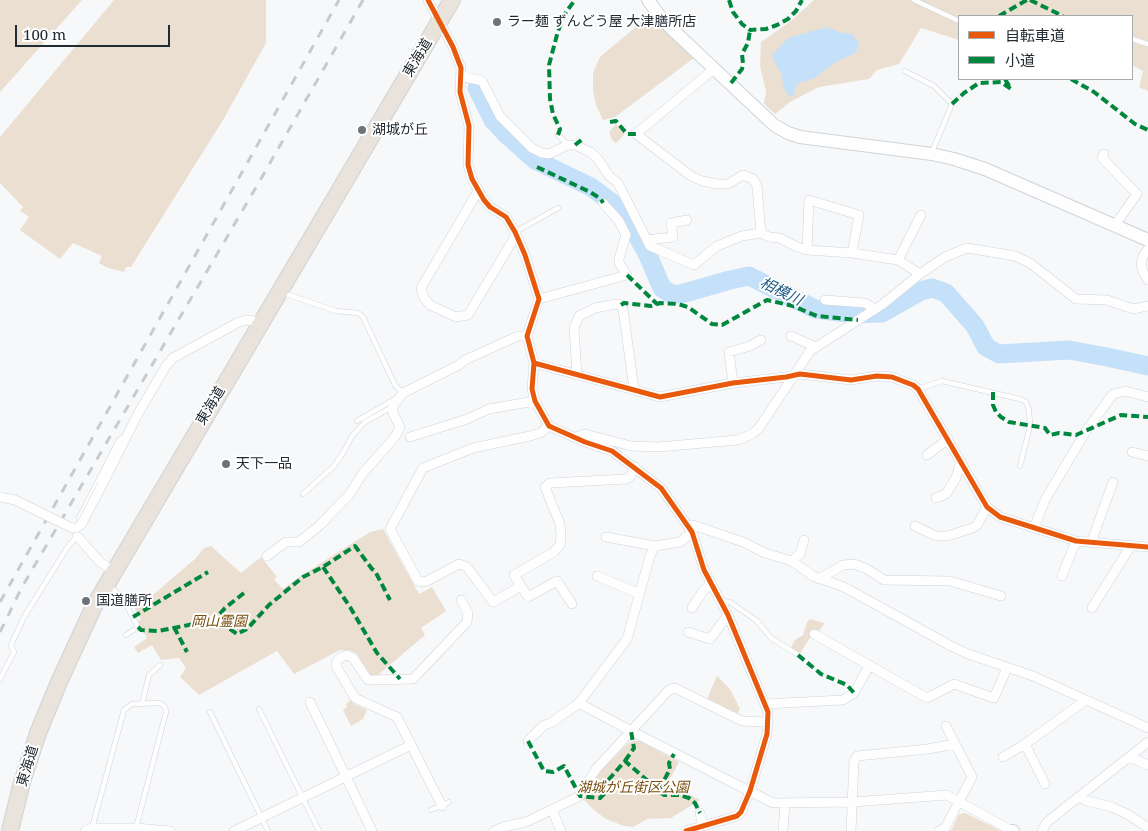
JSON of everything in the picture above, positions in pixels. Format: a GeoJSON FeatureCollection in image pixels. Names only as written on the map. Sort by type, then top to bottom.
{"type":"FeatureCollection","features":[{"type":"Feature","properties":{"kind":"highway","name":"東海道"},"geometry":{"type":"LineString","coordinates":[[10,831],[22,782],[38,733],[80,634],[110,577],[452,0]]}},
{"type":"Feature","properties":{"kind":"street"},"geometry":{"type":"LineString","coordinates":[[428,0],[457,56],[461,76],[460,92],[469,126],[468,165],[472,179],[490,207],[506,217],[516,234],[539,299],[527,336],[534,364],[532,389],[535,400],[549,426],[612,451],[661,488],[689,529],[704,570],[728,615],[768,712],[768,734],[750,791],[741,812],[737,816],[686,831]]}},
{"type":"Feature","properties":{"kind":"street"},"geometry":{"type":"LineString","coordinates":[[648,0],[660,18],[774,125],[788,133],[800,137],[932,154],[985,169],[1148,240]]}},
{"type":"Feature","properties":{"kind":"street"},"geometry":{"type":"LineString","coordinates":[[715,68],[636,134],[691,176],[718,184],[728,184],[743,175],[753,179],[757,186],[761,233]]}},
{"type":"Feature","properties":{"kind":"street"},"geometry":{"type":"LineString","coordinates":[[461,76],[482,81],[500,116],[532,148],[542,153],[550,154],[568,145],[582,147],[598,159],[609,176],[617,182],[650,246],[694,264],[717,246],[742,236],[761,233],[769,238],[780,238],[807,250],[852,253],[898,260],[920,274]]}},
{"type":"Feature","properties":{"kind":"street"},"geometry":{"type":"LineString","coordinates":[[1104,154],[1102,158],[1137,194],[1115,225]]}},
{"type":"Feature","properties":{"kind":"street"},"geometry":{"type":"LineString","coordinates":[[478,191],[421,288],[424,298],[430,304],[456,317],[468,315],[516,234]]}},
{"type":"Feature","properties":{"kind":"street"},"geometry":{"type":"LineString","coordinates":[[807,250],[808,200],[859,215],[852,253]]}},
{"type":"Feature","properties":{"kind":"street"},"geometry":{"type":"LineString","coordinates":[[539,299],[627,274],[619,263],[626,234],[614,214],[603,203]]}},
{"type":"Feature","properties":{"kind":"street"},"geometry":{"type":"LineString","coordinates":[[898,260],[921,215]]}},
{"type":"Feature","properties":{"kind":"street"},"geometry":{"type":"LineString","coordinates":[[647,240],[672,237],[671,223],[687,220]]}},
{"type":"Feature","properties":{"kind":"street"},"geometry":{"type":"LineString","coordinates":[[576,437],[585,434],[631,446],[658,447],[738,440],[752,434],[759,428],[810,351],[874,310],[945,257],[968,248],[1016,256],[1030,263],[1076,299],[1107,300],[1133,309],[1148,306]]}},
{"type":"Feature","properties":{"kind":"street"},"geometry":{"type":"LineString","coordinates":[[1148,249],[1143,256],[1141,264],[1148,280]]}},
{"type":"Feature","properties":{"kind":"street"},"geometry":{"type":"LineString","coordinates":[[826,300],[865,304],[874,310]]}},
{"type":"Feature","properties":{"kind":"street"},"geometry":{"type":"LineString","coordinates":[[577,375],[574,328],[579,316],[595,308],[616,304],[621,305],[634,389]]}},
{"type":"Feature","properties":{"kind":"street"},"geometry":{"type":"LineString","coordinates":[[0,497],[15,500],[72,528],[81,525],[128,434],[166,366],[173,358],[238,322],[246,320],[262,322]]}},
{"type":"Feature","properties":{"kind":"street"},"geometry":{"type":"LineString","coordinates":[[267,556],[286,542],[299,542],[320,525],[350,495],[363,473],[395,437],[400,426],[393,412],[393,406],[401,395],[459,365],[465,360],[518,336],[527,336]]}},
{"type":"Feature","properties":{"kind":"street"},"geometry":{"type":"LineString","coordinates":[[791,336],[816,347]]}},
{"type":"Feature","properties":{"kind":"street"},"geometry":{"type":"LineString","coordinates":[[734,383],[729,352],[750,346],[761,340]]}},
{"type":"Feature","properties":{"kind":"street"},"geometry":{"type":"LineString","coordinates":[[534,364],[634,389],[660,398],[734,383],[800,374],[851,380],[877,376],[892,377],[918,389],[987,507],[1000,517],[1076,541],[1148,547]]}},
{"type":"Feature","properties":{"kind":"street"},"geometry":{"type":"LineString","coordinates":[[1034,528],[1045,500],[1086,430],[1114,394],[1125,391],[1148,397]]}},
{"type":"Feature","properties":{"kind":"street"},"geometry":{"type":"LineString","coordinates":[[410,438],[467,420],[488,409],[535,400]]}},
{"type":"Feature","properties":{"kind":"street"},"geometry":{"type":"LineString","coordinates":[[521,586],[493,602],[467,567],[459,564],[425,582],[418,581],[390,529],[423,468],[473,448],[540,433],[549,426]]}},
{"type":"Feature","properties":{"kind":"street"},"geometry":{"type":"LineString","coordinates":[[927,456],[948,439]]}},
{"type":"Feature","properties":{"kind":"street"},"geometry":{"type":"LineString","coordinates":[[1132,452],[1148,456]]}},
{"type":"Feature","properties":{"kind":"street"},"geometry":{"type":"LineString","coordinates":[[936,498],[946,494],[956,478],[961,461]]}},
{"type":"Feature","properties":{"kind":"street"},"geometry":{"type":"LineString","coordinates":[[572,604],[557,581],[528,597],[514,576],[554,552],[560,544],[560,524],[546,487],[550,483],[626,479],[630,477],[635,467]]}},
{"type":"Feature","properties":{"kind":"street"},"geometry":{"type":"LineString","coordinates":[[1091,543],[1113,482]]}},
{"type":"Feature","properties":{"kind":"street"},"geometry":{"type":"LineString","coordinates":[[914,526],[936,536],[946,536],[973,528],[977,525],[987,507]]}},
{"type":"Feature","properties":{"kind":"street"},"geometry":{"type":"LineString","coordinates":[[606,537],[655,546],[680,542],[693,525],[743,542],[765,553],[792,561],[819,579],[844,587],[951,646],[1033,676],[1148,728]]}},
{"type":"Feature","properties":{"kind":"street"},"geometry":{"type":"LineString","coordinates":[[77,536],[100,562],[110,577]]}},
{"type":"Feature","properties":{"kind":"street"},"geometry":{"type":"LineString","coordinates":[[792,561],[800,554],[804,540]]}},
{"type":"Feature","properties":{"kind":"street"},"geometry":{"type":"LineString","coordinates":[[1062,576],[1076,541]]}},
{"type":"Feature","properties":{"kind":"street"},"geometry":{"type":"LineString","coordinates":[[528,741],[544,725],[551,723],[579,702],[627,639],[645,580],[650,556],[655,546]]}},
{"type":"Feature","properties":{"kind":"street"},"geometry":{"type":"LineString","coordinates":[[1092,608],[1130,547]]}},
{"type":"Feature","properties":{"kind":"street"},"geometry":{"type":"LineString","coordinates":[[819,579],[843,564],[854,564],[868,569],[884,580],[950,581],[1001,596]]}},
{"type":"Feature","properties":{"kind":"street"},"geometry":{"type":"LineString","coordinates":[[597,576],[640,594]]}},
{"type":"Feature","properties":{"kind":"street"},"geometry":{"type":"LineString","coordinates":[[692,608],[703,591],[711,584]]}},
{"type":"Feature","properties":{"kind":"street"},"geometry":{"type":"LineString","coordinates":[[445,804],[411,746],[397,717],[355,698],[336,666],[337,661],[341,657],[347,655],[352,658],[368,680],[413,679],[467,622],[468,613],[461,600]]}},
{"type":"Feature","properties":{"kind":"street"},"geometry":{"type":"LineString","coordinates":[[688,632],[710,639],[728,615]]}},
{"type":"Feature","properties":{"kind":"street"},"geometry":{"type":"LineString","coordinates":[[814,634],[822,643],[860,659],[869,666],[927,698],[954,684],[994,698],[1007,668]]}},
{"type":"Feature","properties":{"kind":"street"},"geometry":{"type":"LineString","coordinates":[[765,704],[843,700],[854,693],[869,666]]}},
{"type":"Feature","properties":{"kind":"street"},"geometry":{"type":"LineString","coordinates":[[494,831],[526,822],[580,796],[596,769],[669,690],[676,688],[742,721],[768,722]]}},
{"type":"Feature","properties":{"kind":"street"},"geometry":{"type":"LineString","coordinates":[[1003,756],[1025,744],[1086,700]]}},
{"type":"Feature","properties":{"kind":"street"},"geometry":{"type":"LineString","coordinates":[[310,702],[372,831]]}},
{"type":"Feature","properties":{"kind":"street"},"geometry":{"type":"LineString","coordinates":[[579,702],[631,731],[773,803],[853,802],[947,795],[1012,831]]}},
{"type":"Feature","properties":{"kind":"street"},"geometry":{"type":"LineString","coordinates":[[940,831],[945,828],[972,777],[946,726]]}},
{"type":"Feature","properties":{"kind":"street"},"geometry":{"type":"LineString","coordinates":[[1042,831],[1047,822],[1148,742]]}},
{"type":"Feature","properties":{"kind":"street"},"geometry":{"type":"LineString","coordinates":[[851,831],[854,761],[857,756],[928,749],[955,744]]}},
{"type":"Feature","properties":{"kind":"street"},"geometry":{"type":"LineString","coordinates":[[1025,744],[1045,784]]}},
{"type":"Feature","properties":{"kind":"street"},"geometry":{"type":"LineString","coordinates":[[234,831],[345,776],[411,746]]}},
{"type":"Feature","properties":{"kind":"street"},"geometry":{"type":"LineString","coordinates":[[1129,757],[1148,765]]}},
{"type":"Feature","properties":{"kind":"street"},"geometry":{"type":"LineString","coordinates":[[1079,797],[1129,814],[1148,828]]}},
{"type":"Feature","properties":{"kind":"street"},"geometry":{"type":"LineString","coordinates":[[783,831],[785,803]]}},
{"type":"Feature","properties":{"kind":"street"},"geometry":{"type":"LineString","coordinates":[[552,810],[561,831]]}},
{"type":"Feature","properties":{"kind":"street"},"geometry":{"type":"LineString","coordinates":[[700,813],[703,826]]}},
{"type":"Feature","properties":{"kind":"street"},"geometry":{"type":"LineString","coordinates":[[89,829],[136,828],[170,831]]}},
{"type":"Feature","properties":{"kind":"lane"},"geometry":{"type":"LineString","coordinates":[[914,0],[958,21]]}},
{"type":"Feature","properties":{"kind":"lane"},"geometry":{"type":"LineString","coordinates":[[1133,39],[1148,44]]}},
{"type":"Feature","properties":{"kind":"lane"},"geometry":{"type":"LineString","coordinates":[[905,71],[934,86],[952,104],[932,154]]}},
{"type":"Feature","properties":{"kind":"lane"},"geometry":{"type":"LineString","coordinates":[[558,135],[568,145]]}},
{"type":"Feature","properties":{"kind":"lane"},"geometry":{"type":"LineString","coordinates":[[516,234],[558,208]]}},
{"type":"Feature","properties":{"kind":"lane"},"geometry":{"type":"LineString","coordinates":[[279,292],[336,311],[358,313],[363,316],[401,395],[357,421]]}},
{"type":"Feature","properties":{"kind":"lane"},"geometry":{"type":"LineString","coordinates":[[918,389],[942,381],[1026,402],[1029,410],[1030,426],[1020,466]]}},
{"type":"Feature","properties":{"kind":"lane"},"geometry":{"type":"LineString","coordinates":[[303,494],[334,466],[344,453],[352,436],[365,422],[393,406]]}},
{"type":"Feature","properties":{"kind":"lane"},"geometry":{"type":"LineString","coordinates":[[0,679],[14,652],[12,645],[24,617],[67,548],[77,536],[79,518],[119,440],[128,434]]}},
{"type":"Feature","properties":{"kind":"lane"},"geometry":{"type":"LineString","coordinates":[[110,577],[138,627],[126,635]]}},
{"type":"Feature","properties":{"kind":"lane"},"geometry":{"type":"LineString","coordinates":[[720,600],[730,602],[757,620],[771,638],[798,655]]}},
{"type":"Feature","properties":{"kind":"lane"},"geometry":{"type":"LineString","coordinates":[[142,704],[149,675],[160,665]]}},
{"type":"Feature","properties":{"kind":"lane"},"geometry":{"type":"LineString","coordinates":[[89,829],[124,710],[132,704],[160,703],[165,707],[166,712],[136,828]]}},
{"type":"Feature","properties":{"kind":"lane"},"geometry":{"type":"LineString","coordinates":[[259,709],[304,797],[319,831]]}},
{"type":"Feature","properties":{"kind":"lane"},"geometry":{"type":"LineString","coordinates":[[210,712],[268,831]]}},
{"type":"Feature","properties":{"kind":"lane"},"geometry":{"type":"LineString","coordinates":[[432,810],[445,804]]}},
{"type":"Feature","properties":{"kind":"green space"},"geometry":{"type":"Polygon","coordinates":[[[0,0],[82,0],[0,92],[0,0]]]}},
{"type":"Feature","properties":{"kind":"green space"},"geometry":{"type":"Polygon","coordinates":[[[114,0],[266,0],[266,43],[223,120],[131,267],[126,267],[124,272],[108,268],[99,263],[102,256],[73,243],[60,259],[20,230],[29,217],[20,211],[23,207],[0,183],[0,137],[114,0]]]}},
{"type":"Feature","properties":{"kind":"green space"},"geometry":{"type":"Polygon","coordinates":[[[814,0],[1148,0],[1148,91],[1139,87],[1143,71],[1133,66],[1133,15],[958,15],[958,40],[921,28],[899,64],[877,70],[869,79],[819,87],[790,102],[775,114],[764,104],[766,91],[760,66],[761,42],[791,21],[814,0]]]}},
{"type":"Feature","properties":{"kind":"green space"},"geometry":{"type":"Polygon","coordinates":[[[651,14],[657,23],[688,50],[694,58],[615,117],[603,120],[596,105],[593,91],[593,73],[600,57],[651,14]]]}},
{"type":"Feature","properties":{"kind":"green space"},"geometry":{"type":"Polygon","coordinates":[[[616,124],[625,134],[616,143],[612,140],[609,132],[616,124]]]}},
{"type":"Feature","properties":{"kind":"green space","name":"岡山霊園"},"geometry":{"type":"Polygon","coordinates":[[[383,529],[419,594],[432,587],[446,611],[421,628],[425,635],[378,675],[370,675],[357,654],[349,650],[340,650],[294,674],[277,651],[199,695],[180,677],[186,668],[179,658],[161,660],[152,645],[138,653],[134,647],[147,638],[138,621],[141,619],[134,607],[154,594],[196,558],[204,548],[211,546],[241,573],[261,557],[277,577],[274,579],[283,589],[370,532],[383,529]]]}},
{"type":"Feature","properties":{"kind":"green space"},"geometry":{"type":"Polygon","coordinates":[[[810,619],[825,623],[819,631],[816,630],[799,655],[790,649],[795,640],[803,635],[807,622],[810,619]]]}},
{"type":"Feature","properties":{"kind":"green space"},"geometry":{"type":"Polygon","coordinates":[[[717,676],[730,689],[740,709],[737,714],[707,699],[717,676]]]}},
{"type":"Feature","properties":{"kind":"green space"},"geometry":{"type":"Polygon","coordinates":[[[351,700],[354,704],[367,710],[363,719],[351,726],[343,710],[351,700]]]}},
{"type":"Feature","properties":{"kind":"green space","name":"湖城が丘街区公園"},"geometry":{"type":"Polygon","coordinates":[[[633,741],[640,741],[679,762],[668,783],[700,800],[671,818],[647,819],[633,827],[624,826],[606,819],[594,810],[583,799],[598,774],[627,744],[633,741]]]}},
{"type":"Feature","properties":{"kind":"green space"},"geometry":{"type":"Polygon","coordinates":[[[965,813],[999,831],[949,831],[952,829],[959,814],[965,813]]]}},
{"type":"Feature","properties":{"kind":"water"},"geometry":{"type":"Polygon","coordinates":[[[827,27],[839,32],[852,34],[859,44],[856,53],[836,62],[815,78],[799,83],[795,88],[794,96],[789,96],[783,87],[782,75],[772,55],[788,38],[827,27]]]}},
{"type":"Feature","properties":{"kind":"waterway","name":"相模川"},"geometry":{"type":"LineString","coordinates":[[477,88],[493,120],[535,160],[591,187],[623,211],[647,253],[662,288],[671,294],[681,294],[749,276],[815,309],[855,314],[882,313],[921,291],[932,288],[946,293],[975,326],[986,347],[999,354],[1069,350],[1148,366]]}},
{"type":"Feature","properties":{"kind":"railway"},"geometry":{"type":"LineString","coordinates":[[0,602],[339,0]]}},
{"type":"Feature","properties":{"kind":"railway"},"geometry":{"type":"LineString","coordinates":[[0,632],[22,587],[258,184],[363,0]]}},
{"type":"Feature","properties":{"kind":"marked path"},"geometry":{"type":"LineString","coordinates":[[558,135],[560,129],[553,114],[550,99],[549,65],[558,31],[566,12],[575,0]]}},
{"type":"Feature","properties":{"kind":"marked path"},"geometry":{"type":"LineString","coordinates":[[729,0],[733,12],[742,24],[750,30],[766,29],[788,19],[796,11],[802,0]]}},
{"type":"Feature","properties":{"kind":"marked path"},"geometry":{"type":"LineString","coordinates":[[1001,15],[1027,0]]}},
{"type":"Feature","properties":{"kind":"marked path"},"geometry":{"type":"LineString","coordinates":[[1030,0],[1061,15]]}},
{"type":"Feature","properties":{"kind":"marked path"},"geometry":{"type":"LineString","coordinates":[[731,83],[742,69],[742,54],[748,43],[750,30]]}},
{"type":"Feature","properties":{"kind":"marked path"},"geometry":{"type":"LineString","coordinates":[[952,104],[979,83],[1001,82],[1011,89],[1006,80]]}},
{"type":"Feature","properties":{"kind":"marked path"},"geometry":{"type":"LineString","coordinates":[[1073,80],[1094,92],[1135,124],[1148,130]]}},
{"type":"Feature","properties":{"kind":"marked path"},"geometry":{"type":"LineString","coordinates":[[610,122],[616,121],[627,134],[636,134]]}},
{"type":"Feature","properties":{"kind":"marked path"},"geometry":{"type":"LineString","coordinates":[[575,145],[584,138]]}},
{"type":"Feature","properties":{"kind":"marked path"},"geometry":{"type":"LineString","coordinates":[[537,167],[590,192],[601,199],[603,203]]}},
{"type":"Feature","properties":{"kind":"marked path"},"geometry":{"type":"LineString","coordinates":[[627,275],[657,304]]}},
{"type":"Feature","properties":{"kind":"marked path"},"geometry":{"type":"LineString","coordinates":[[621,305],[624,303],[651,306],[660,303],[678,304],[688,307],[712,324],[722,325],[767,300],[793,306],[817,316],[858,320]]}},
{"type":"Feature","properties":{"kind":"marked path"},"geometry":{"type":"LineString","coordinates":[[993,392],[993,405],[1001,417],[1009,422],[1045,428],[1050,435],[1059,433],[1076,435],[1121,415],[1148,417]]}},
{"type":"Feature","properties":{"kind":"marked path"},"geometry":{"type":"LineString","coordinates":[[138,627],[141,630],[158,631],[204,622],[220,627],[226,626],[237,634],[247,629],[269,605],[303,577],[323,567],[355,546],[375,571],[390,600]]}},
{"type":"Feature","properties":{"kind":"marked path"},"geometry":{"type":"LineString","coordinates":[[323,567],[350,607],[377,653],[400,679]]}},
{"type":"Feature","properties":{"kind":"marked path"},"geometry":{"type":"LineString","coordinates":[[133,617],[208,572]]}},
{"type":"Feature","properties":{"kind":"marked path"},"geometry":{"type":"LineString","coordinates":[[212,623],[225,608],[244,593]]}},
{"type":"Feature","properties":{"kind":"marked path"},"geometry":{"type":"LineString","coordinates":[[174,627],[187,652]]}},
{"type":"Feature","properties":{"kind":"marked path"},"geometry":{"type":"LineString","coordinates":[[798,655],[821,674],[847,685],[854,693]]}},
{"type":"Feature","properties":{"kind":"marked path"},"geometry":{"type":"LineString","coordinates":[[625,761],[634,748],[631,731]]}},
{"type":"Feature","properties":{"kind":"marked path"},"geometry":{"type":"LineString","coordinates":[[528,741],[544,771],[553,772],[564,766],[580,796],[600,798],[605,793],[603,786],[625,761],[664,795],[680,795],[689,798],[695,803],[700,813]]}},
{"type":"Feature","properties":{"kind":"marked path"},"geometry":{"type":"LineString","coordinates":[[659,790],[670,769],[669,763],[674,754]]}},
{"type":"Feature","properties":{"kind":"cycle path"},"geometry":{"type":"LineString","coordinates":[[428,0],[453,47],[461,68],[460,92],[469,126],[468,165],[472,179],[484,200],[490,207],[506,217],[515,232],[525,255],[539,299],[527,336],[534,363],[532,389],[535,401],[549,426],[585,442],[612,451],[661,488],[692,532],[704,570],[728,615],[768,712],[767,734],[750,791],[741,812],[737,816],[686,831]]}},
{"type":"Feature","properties":{"kind":"cycle path"},"geometry":{"type":"LineString","coordinates":[[534,363],[660,397],[733,383],[800,374],[851,380],[877,376],[892,377],[913,385],[918,389],[987,507],[1000,517],[1076,541],[1148,547]]}},
{"type":"Feature","properties":{"kind":"place","name":"ラー麺 ずんどう屋 大津膳所店"},"geometry":{"type":"Point","coordinates":[497,22]}},
{"type":"Feature","properties":{"kind":"place","name":"湖城が丘"},"geometry":{"type":"Point","coordinates":[362,130]}},
{"type":"Feature","properties":{"kind":"place","name":"天下一品"},"geometry":{"type":"Point","coordinates":[226,464]}},
{"type":"Feature","properties":{"kind":"place","name":"国道膳所"},"geometry":{"type":"Point","coordinates":[86,601]}}]}
